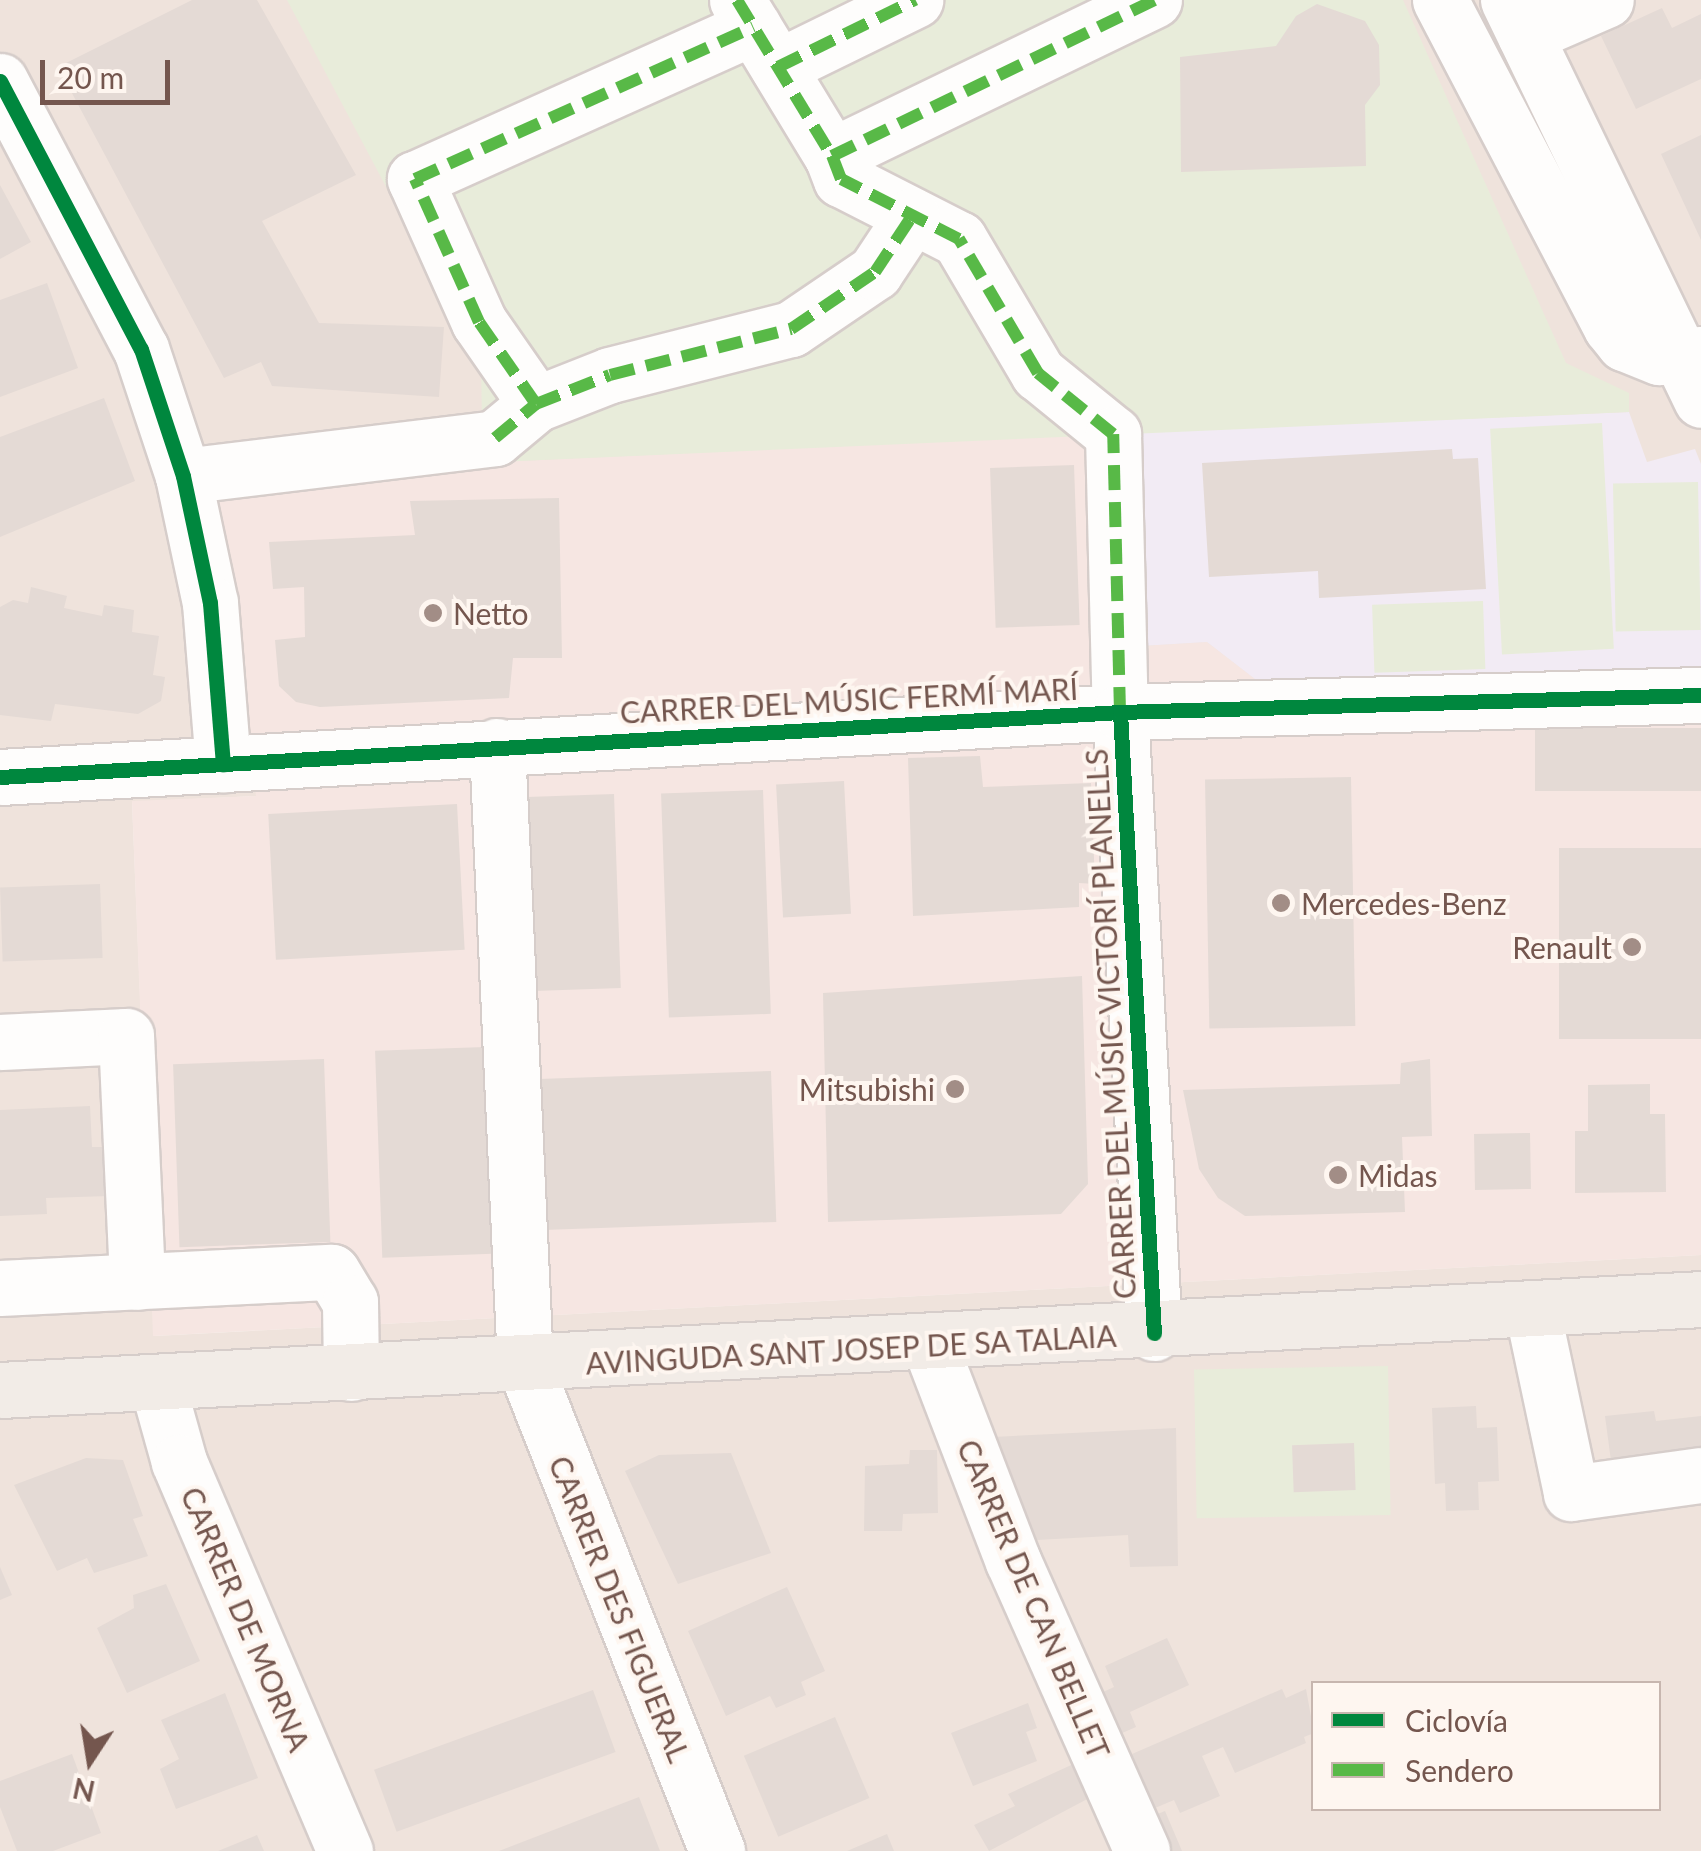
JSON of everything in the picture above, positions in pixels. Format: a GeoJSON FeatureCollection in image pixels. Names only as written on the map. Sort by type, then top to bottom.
{"type":"FeatureCollection","features":[{"type":"Feature","properties":{"kind":"main road","name":"AVINGUDA SANT JOSEP DE SA TALAIA"},"geometry":{"type":"LineString","coordinates":[[0,1390],[930,1345],[1701,1299]]}},
{"type":"Feature","properties":{"kind":"street"},"geometry":{"type":"LineString","coordinates":[[536,404],[479,322],[414,179],[756,31],[915,0]]}},
{"type":"Feature","properties":{"kind":"street"},"geometry":{"type":"LineString","coordinates":[[832,156],[1154,0]]}},
{"type":"Feature","properties":{"kind":"street"},"geometry":{"type":"LineString","coordinates":[[1440,0],[1611,327],[1624,343],[1695,371]]}},
{"type":"Feature","properties":{"kind":"street"},"geometry":{"type":"LineString","coordinates":[[1606,0],[1516,18],[1695,371]]}},
{"type":"Feature","properties":{"kind":"street","name":"CARRER DEL MÚSIC VICTORÍ PLANELLS"},"geometry":{"type":"LineString","coordinates":[[756,31],[832,156],[841,179],[959,240],[1038,373],[1113,434],[1120,712],[1154,1333]]}},
{"type":"Feature","properties":{"kind":"street"},"geometry":{"type":"LineString","coordinates":[[0,82],[141,350],[183,476],[210,602],[222,764]]}},
{"type":"Feature","properties":{"kind":"street"},"geometry":{"type":"LineString","coordinates":[[183,476],[495,438],[536,404],[610,375],[791,329],[875,272],[912,216]]}},
{"type":"Feature","properties":{"kind":"street","name":"CARRER DEL MÚSIC FERMÍ MARÍ"},"geometry":{"type":"LineString","coordinates":[[0,777],[1120,712],[1701,695]]}},
{"type":"Feature","properties":{"kind":"street","name":"CARRER DES FIGUERAL"},"geometry":{"type":"LineString","coordinates":[[497,746],[525,1366],[717,1851]]}},
{"type":"Feature","properties":{"kind":"street"},"geometry":{"type":"LineString","coordinates":[[0,1042],[126,1036],[136,1282]]}},
{"type":"Feature","properties":{"kind":"street"},"geometry":{"type":"LineString","coordinates":[[0,1288],[332,1272],[350,1302],[352,1374]]}},
{"type":"Feature","properties":{"kind":"street"},"geometry":{"type":"LineString","coordinates":[[1532,1309],[1571,1492],[1701,1475]]}},
{"type":"Feature","properties":{"kind":"street","name":"CARRER DE CAN BELLET"},"geometry":{"type":"LineString","coordinates":[[930,1345],[1013,1561],[1142,1851]]}},
{"type":"Feature","properties":{"kind":"street","name":"CARRER DE MORNA"},"geometry":{"type":"LineString","coordinates":[[157,1383],[179,1462],[345,1851]]}},
{"type":"Feature","properties":{"kind":"shaded area"},"geometry":{"type":"Polygon","coordinates":[[[0,0],[1701,0],[1701,669],[256,796],[132,802],[154,1336],[1701,1255],[1701,1851],[0,1851],[0,0]]]}},
{"type":"Feature","properties":{"kind":"shaded area"},"geometry":{"type":"Polygon","coordinates":[[[1629,412],[1647,462],[1695,449],[1701,464],[1701,668],[1264,686],[1207,642],[1141,646],[1135,432],[1629,412]]]}},
{"type":"Feature","properties":{"kind":"shaded area"},"geometry":{"type":"Polygon","coordinates":[[[1135,432],[1142,646],[1207,642],[1264,686],[1701,669],[1701,1255],[153,1336],[132,801],[256,796],[219,496],[495,462],[1135,432]]]}},
{"type":"Feature","properties":{"kind":"green space"},"geometry":{"type":"Polygon","coordinates":[[[287,0],[1403,0],[1566,363],[1629,393],[1629,412],[495,462],[482,423],[481,366],[287,0]]]}},
{"type":"Feature","properties":{"kind":"green space"},"geometry":{"type":"Polygon","coordinates":[[[1602,423],[1614,649],[1502,655],[1490,429],[1602,423]]]}},
{"type":"Feature","properties":{"kind":"green space"},"geometry":{"type":"Polygon","coordinates":[[[1698,482],[1701,630],[1616,631],[1613,483],[1698,482]]]}},
{"type":"Feature","properties":{"kind":"green space"},"geometry":{"type":"Polygon","coordinates":[[[1483,601],[1485,669],[1374,673],[1372,605],[1483,601]]]}},
{"type":"Feature","properties":{"kind":"green space"},"geometry":{"type":"Polygon","coordinates":[[[1388,1366],[1391,1515],[1197,1518],[1194,1369],[1388,1366]]]}},
{"type":"Feature","properties":{"kind":"building"},"geometry":{"type":"Polygon","coordinates":[[[192,0],[257,0],[356,175],[262,221],[319,323],[444,327],[439,397],[272,386],[261,362],[224,378],[58,67],[192,0]]]}},
{"type":"Feature","properties":{"kind":"building"},"geometry":{"type":"Polygon","coordinates":[[[1317,4],[1365,21],[1379,45],[1380,85],[1365,105],[1366,166],[1181,172],[1180,57],[1276,46],[1296,16],[1317,4]]]}},
{"type":"Feature","properties":{"kind":"building"},"geometry":{"type":"Polygon","coordinates":[[[1662,8],[1672,28],[1701,14],[1701,79],[1636,109],[1601,36],[1662,8]]]}},
{"type":"Feature","properties":{"kind":"building"},"geometry":{"type":"Polygon","coordinates":[[[1701,135],[1701,240],[1661,154],[1701,135]]]}},
{"type":"Feature","properties":{"kind":"building"},"geometry":{"type":"Polygon","coordinates":[[[0,185],[31,242],[0,259],[0,185]]]}},
{"type":"Feature","properties":{"kind":"building"},"geometry":{"type":"Polygon","coordinates":[[[47,283],[78,368],[0,397],[0,300],[47,283]]]}},
{"type":"Feature","properties":{"kind":"building"},"geometry":{"type":"Polygon","coordinates":[[[104,398],[135,481],[0,537],[0,437],[104,398]]]}},
{"type":"Feature","properties":{"kind":"building"},"geometry":{"type":"Polygon","coordinates":[[[1452,449],[1453,459],[1478,458],[1486,589],[1319,598],[1318,571],[1209,577],[1202,463],[1452,449]]]}},
{"type":"Feature","properties":{"kind":"building"},"geometry":{"type":"Polygon","coordinates":[[[1074,465],[1080,625],[996,628],[990,468],[1074,465]]]}},
{"type":"Feature","properties":{"kind":"building","name":"Netto"},"geometry":{"type":"Polygon","coordinates":[[[559,498],[562,658],[513,658],[509,698],[320,707],[296,702],[279,686],[275,640],[305,637],[304,587],[273,589],[269,542],[415,535],[410,501],[559,498]]]}},
{"type":"Feature","properties":{"kind":"building"},"geometry":{"type":"Polygon","coordinates":[[[31,587],[67,596],[64,608],[102,616],[104,605],[134,610],[132,632],[159,636],[153,675],[165,677],[161,701],[138,714],[55,704],[51,721],[0,715],[0,607],[13,600],[28,603],[31,587]]]}},
{"type":"Feature","properties":{"kind":"building"},"geometry":{"type":"Polygon","coordinates":[[[1535,728],[1701,728],[1701,791],[1535,791],[1535,728]]]}},
{"type":"Feature","properties":{"kind":"building"},"geometry":{"type":"Polygon","coordinates":[[[980,756],[983,787],[1091,783],[1095,884],[1079,883],[1079,907],[913,916],[908,758],[980,756]]]}},
{"type":"Feature","properties":{"kind":"building","name":"Mercedes-Benz"},"geometry":{"type":"Polygon","coordinates":[[[1351,777],[1355,1026],[1209,1029],[1205,780],[1351,777]]]}},
{"type":"Feature","properties":{"kind":"building"},"geometry":{"type":"Polygon","coordinates":[[[844,781],[851,914],[783,917],[776,785],[844,781]]]}},
{"type":"Feature","properties":{"kind":"building"},"geometry":{"type":"Polygon","coordinates":[[[763,790],[771,1014],[669,1017],[661,794],[763,790]]]}},
{"type":"Feature","properties":{"kind":"building"},"geometry":{"type":"Polygon","coordinates":[[[614,794],[621,988],[534,991],[527,797],[614,794]]]}},
{"type":"Feature","properties":{"kind":"building"},"geometry":{"type":"Polygon","coordinates":[[[457,804],[465,950],[276,960],[268,814],[457,804]]]}},
{"type":"Feature","properties":{"kind":"building","name":"Renault"},"geometry":{"type":"Polygon","coordinates":[[[1559,848],[1701,848],[1701,1039],[1559,1039],[1559,848]]]}},
{"type":"Feature","properties":{"kind":"building"},"geometry":{"type":"Polygon","coordinates":[[[100,884],[103,958],[3,961],[0,887],[100,884]]]}},
{"type":"Feature","properties":{"kind":"building","name":"Mitsubishi"},"geometry":{"type":"Polygon","coordinates":[[[1082,976],[1088,1184],[1061,1214],[828,1222],[823,993],[1082,976]]]}},
{"type":"Feature","properties":{"kind":"building"},"geometry":{"type":"Polygon","coordinates":[[[485,1047],[492,1254],[382,1258],[375,1051],[485,1047]]]}},
{"type":"Feature","properties":{"kind":"building"},"geometry":{"type":"Polygon","coordinates":[[[324,1059],[330,1242],[179,1247],[173,1064],[324,1059]]]}},
{"type":"Feature","properties":{"kind":"building"},"geometry":{"type":"Polygon","coordinates":[[[1430,1059],[1432,1136],[1402,1137],[1405,1212],[1245,1216],[1218,1198],[1199,1169],[1183,1090],[1400,1084],[1401,1063],[1430,1059]]]}},
{"type":"Feature","properties":{"kind":"building"},"geometry":{"type":"Polygon","coordinates":[[[771,1071],[776,1222],[529,1231],[524,1080],[771,1071]]]}},
{"type":"Feature","properties":{"kind":"building"},"geometry":{"type":"Polygon","coordinates":[[[1650,1084],[1650,1114],[1665,1114],[1666,1192],[1575,1193],[1575,1131],[1588,1131],[1588,1085],[1650,1084]]]}},
{"type":"Feature","properties":{"kind":"building"},"geometry":{"type":"Polygon","coordinates":[[[90,1106],[92,1147],[107,1147],[109,1196],[46,1198],[47,1214],[0,1216],[0,1110],[90,1106]]]}},
{"type":"Feature","properties":{"kind":"building"},"geometry":{"type":"Polygon","coordinates":[[[1530,1133],[1531,1189],[1475,1190],[1474,1134],[1530,1133]]]}},
{"type":"Feature","properties":{"kind":"building"},"geometry":{"type":"Polygon","coordinates":[[[1476,1406],[1477,1428],[1497,1427],[1499,1481],[1478,1482],[1479,1510],[1446,1511],[1445,1483],[1435,1484],[1432,1408],[1476,1406]]]}},
{"type":"Feature","properties":{"kind":"building"},"geometry":{"type":"Polygon","coordinates":[[[1654,1411],[1656,1421],[1701,1416],[1701,1460],[1611,1461],[1605,1416],[1654,1411]]]}},
{"type":"Feature","properties":{"kind":"building"},"geometry":{"type":"Polygon","coordinates":[[[1176,1428],[1178,1566],[1130,1567],[1128,1535],[1037,1540],[993,1437],[1176,1428]]]}},
{"type":"Feature","properties":{"kind":"building"},"geometry":{"type":"Polygon","coordinates":[[[1354,1443],[1356,1490],[1294,1492],[1292,1445],[1354,1443]]]}},
{"type":"Feature","properties":{"kind":"building"},"geometry":{"type":"Polygon","coordinates":[[[910,1450],[937,1450],[938,1513],[903,1514],[902,1531],[864,1531],[865,1466],[909,1464],[910,1450]]]}},
{"type":"Feature","properties":{"kind":"building"},"geometry":{"type":"Polygon","coordinates":[[[731,1453],[771,1553],[678,1584],[625,1471],[659,1455],[731,1453]]]}},
{"type":"Feature","properties":{"kind":"building"},"geometry":{"type":"Polygon","coordinates":[[[86,1458],[123,1460],[143,1516],[133,1519],[148,1556],[94,1573],[87,1558],[57,1571],[14,1485],[86,1458]]]}},
{"type":"Feature","properties":{"kind":"building"},"geometry":{"type":"Polygon","coordinates":[[[0,1567],[12,1595],[0,1600],[0,1567]]]}},
{"type":"Feature","properties":{"kind":"building"},"geometry":{"type":"Polygon","coordinates":[[[166,1584],[200,1661],[127,1693],[97,1628],[134,1608],[133,1595],[166,1584]]]}},
{"type":"Feature","properties":{"kind":"building"},"geometry":{"type":"Polygon","coordinates":[[[787,1587],[825,1671],[801,1682],[806,1695],[776,1708],[770,1696],[726,1716],[688,1631],[787,1587]]]}},
{"type":"Feature","properties":{"kind":"building"},"geometry":{"type":"Polygon","coordinates":[[[1167,1638],[1189,1685],[1130,1712],[1136,1727],[1106,1740],[1088,1699],[1114,1687],[1105,1666],[1167,1638]]]}},
{"type":"Feature","properties":{"kind":"building"},"geometry":{"type":"Polygon","coordinates":[[[1282,1689],[1286,1698],[1306,1689],[1311,1734],[1304,1737],[1306,1743],[1235,1773],[1223,1747],[1202,1756],[1220,1796],[1180,1813],[1174,1800],[1155,1808],[1132,1754],[1282,1689]]]}},
{"type":"Feature","properties":{"kind":"building"},"geometry":{"type":"Polygon","coordinates":[[[593,1690],[616,1752],[397,1832],[374,1770],[593,1690]]]}},
{"type":"Feature","properties":{"kind":"building"},"geometry":{"type":"Polygon","coordinates":[[[225,1693],[258,1778],[176,1809],[160,1769],[179,1759],[161,1720],[225,1693]]]}},
{"type":"Feature","properties":{"kind":"building"},"geometry":{"type":"Polygon","coordinates":[[[1028,1703],[1037,1728],[1026,1732],[1037,1761],[973,1786],[951,1733],[1028,1703]]]}},
{"type":"Feature","properties":{"kind":"building"},"geometry":{"type":"Polygon","coordinates":[[[835,1717],[869,1798],[778,1837],[744,1756],[835,1717]]]}},
{"type":"Feature","properties":{"kind":"building"},"geometry":{"type":"Polygon","coordinates":[[[72,1754],[101,1833],[53,1851],[17,1851],[0,1807],[0,1781],[72,1754]]]}},
{"type":"Feature","properties":{"kind":"building"},"geometry":{"type":"Polygon","coordinates":[[[1080,1761],[1093,1796],[989,1851],[974,1825],[1015,1806],[1008,1794],[1080,1761]]]}},
{"type":"Feature","properties":{"kind":"building"},"geometry":{"type":"Polygon","coordinates":[[[639,1797],[660,1851],[499,1851],[639,1797]]]}},
{"type":"Feature","properties":{"kind":"building"},"geometry":{"type":"Polygon","coordinates":[[[1165,1811],[1182,1851],[1157,1851],[1145,1819],[1165,1811]]]}},
{"type":"Feature","properties":{"kind":"building"},"geometry":{"type":"Polygon","coordinates":[[[887,1834],[894,1851],[847,1851],[887,1834]]]}},
{"type":"Feature","properties":{"kind":"building"},"geometry":{"type":"Polygon","coordinates":[[[257,1835],[264,1851],[218,1851],[257,1835]]]}},
{"type":"Feature","properties":{"kind":"marked path"},"geometry":{"type":"LineString","coordinates":[[737,0],[832,156]]}},
{"type":"Feature","properties":{"kind":"marked path"},"geometry":{"type":"LineString","coordinates":[[778,67],[915,0]]}},
{"type":"Feature","properties":{"kind":"marked path"},"geometry":{"type":"LineString","coordinates":[[1120,712],[1113,434],[1038,373],[959,239],[841,179],[832,156],[1154,0]]}},
{"type":"Feature","properties":{"kind":"marked path"},"geometry":{"type":"LineString","coordinates":[[536,404],[479,322],[415,179],[753,27]]}},
{"type":"Feature","properties":{"kind":"marked path"},"geometry":{"type":"LineString","coordinates":[[495,438],[536,404],[610,375],[791,329],[875,272],[912,216]]}},
{"type":"Feature","properties":{"kind":"cycle path"},"geometry":{"type":"LineString","coordinates":[[0,81],[141,349],[183,476],[210,603],[223,764]]}},
{"type":"Feature","properties":{"kind":"cycle path"},"geometry":{"type":"LineString","coordinates":[[0,777],[1120,712],[1701,695]]}},
{"type":"Feature","properties":{"kind":"cycle path"},"geometry":{"type":"LineString","coordinates":[[1120,712],[1154,1333]]}},
{"type":"Feature","properties":{"kind":"place","name":"Netto"},"geometry":{"type":"Point","coordinates":[433,613]}},
{"type":"Feature","properties":{"kind":"place","name":"Mercedes-Benz"},"geometry":{"type":"Point","coordinates":[1281,903]}},
{"type":"Feature","properties":{"kind":"place","name":"Renault"},"geometry":{"type":"Point","coordinates":[1632,947]}},
{"type":"Feature","properties":{"kind":"place","name":"Mitsubishi"},"geometry":{"type":"Point","coordinates":[955,1089]}},
{"type":"Feature","properties":{"kind":"place","name":"Midas"},"geometry":{"type":"Point","coordinates":[1338,1175]}}]}
